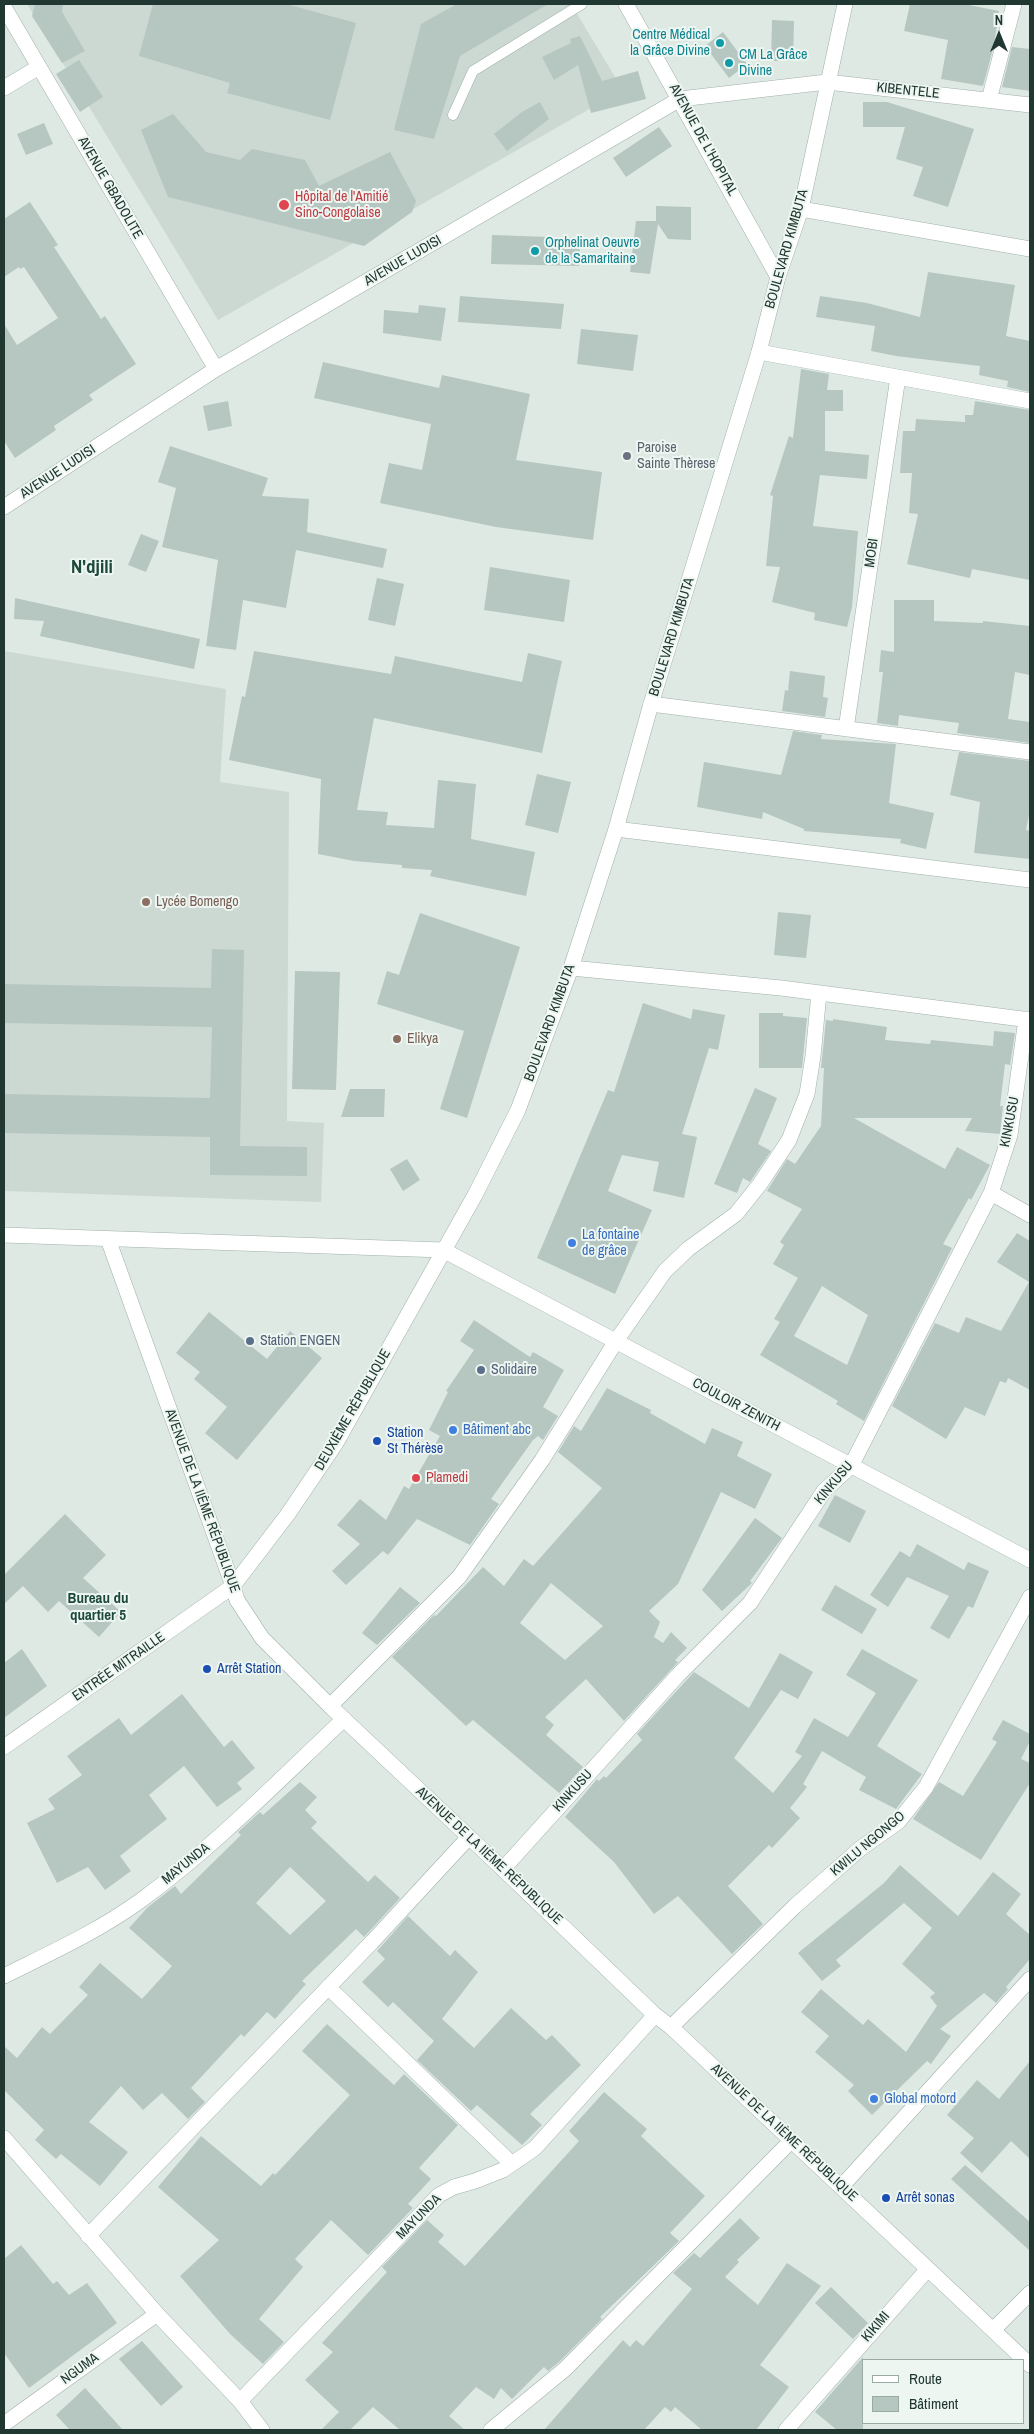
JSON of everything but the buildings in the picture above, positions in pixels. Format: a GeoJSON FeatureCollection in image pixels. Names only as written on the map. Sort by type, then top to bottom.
{"type":"FeatureCollection","features":[{"type":"Feature","properties":{"kind":"street","name":"AVENUE DE L'HOPITAL"},"geometry":{"type":"LineString","coordinates":[[626,4],[778,277]]}},
{"type":"Feature","properties":{"kind":"street","name":"BOULEVARD KIMBUTA"},"geometry":{"type":"LineString","coordinates":[[443,1250],[475,1195],[518,1110],[571,968],[616,829],[651,704],[759,352],[778,277],[801,209],[845,4]]}},
{"type":"Feature","properties":{"kind":"street"},"geometry":{"type":"LineString","coordinates":[[989,100],[1014,4]]}},
{"type":"Feature","properties":{"kind":"street","name":"AVENUE GBADOLITE"},"geometry":{"type":"LineString","coordinates":[[4,7],[216,369]]}},
{"type":"Feature","properties":{"kind":"street"},"geometry":{"type":"LineString","coordinates":[[4,88],[39,67]]}},
{"type":"Feature","properties":{"kind":"street","name":"AVENUE LUDISI"},"geometry":{"type":"LineString","coordinates":[[4,507],[216,369],[680,99],[827,82]]}},
{"type":"Feature","properties":{"kind":"street","name":"KIBENTELE"},"geometry":{"type":"LineString","coordinates":[[827,82],[1030,105]]}},
{"type":"Feature","properties":{"kind":"street"},"geometry":{"type":"LineString","coordinates":[[801,209],[1030,249]]}},
{"type":"Feature","properties":{"kind":"street"},"geometry":{"type":"LineString","coordinates":[[759,352],[1030,401]]}},
{"type":"Feature","properties":{"kind":"street","name":"MOBI"},"geometry":{"type":"LineString","coordinates":[[846,729],[898,377]]}},
{"type":"Feature","properties":{"kind":"street"},"geometry":{"type":"LineString","coordinates":[[651,704],[1030,752]]}},
{"type":"Feature","properties":{"kind":"street"},"geometry":{"type":"LineString","coordinates":[[616,829],[1030,880]]}},
{"type":"Feature","properties":{"kind":"street"},"geometry":{"type":"LineString","coordinates":[[571,968],[819,993],[1028,1019]]}},
{"type":"Feature","properties":{"kind":"street"},"geometry":{"type":"LineString","coordinates":[[330,1706],[459,1577],[542,1460],[616,1341],[665,1271],[688,1249],[736,1214],[760,1184],[789,1140],[806,1094],[813,1056],[819,993]]}},
{"type":"Feature","properties":{"kind":"street","name":"KINKUSU"},"geometry":{"type":"LineString","coordinates":[[503,1868],[678,1674],[750,1603],[824,1491],[851,1466],[991,1194],[1010,1135],[1028,1019]]}},
{"type":"Feature","properties":{"kind":"street"},"geometry":{"type":"LineString","coordinates":[[991,1194],[1030,1215]]}},
{"type":"Feature","properties":{"kind":"street"},"geometry":{"type":"LineString","coordinates":[[4,1235],[443,1250]]}},
{"type":"Feature","properties":{"kind":"street","name":"AVENUE DE LA IIÈME RÉPUBLIQUE"},"geometry":{"type":"LineString","coordinates":[[108,1239],[237,1600],[262,1638],[330,1706],[503,1868],[655,2015],[842,2186],[927,2270],[994,2329],[1030,2365]]}},
{"type":"Feature","properties":{"kind":"street","name":"COULOIR ZENITH"},"geometry":{"type":"LineString","coordinates":[[443,1250],[1030,1560]]}},
{"type":"Feature","properties":{"kind":"street","name":"DEUXIÈME RÉPUBLIQUE"},"geometry":{"type":"LineString","coordinates":[[233,1586],[288,1514],[336,1443],[443,1250]]}},
{"type":"Feature","properties":{"kind":"street","name":"ENTRÉE MITRAILLE"},"geometry":{"type":"LineString","coordinates":[[4,1747],[233,1586]]}},
{"type":"Feature","properties":{"kind":"street","name":"KWILU NGONGO"},"geometry":{"type":"LineString","coordinates":[[670,2027],[795,1906],[862,1848],[898,1822],[913,1805],[926,1788],[1030,1597]]}},
{"type":"Feature","properties":{"kind":"street","name":"MAYUNDA"},"geometry":{"type":"LineString","coordinates":[[4,1976],[80,1939],[139,1901],[205,1850],[344,1719]]}},
{"type":"Feature","properties":{"kind":"street"},"geometry":{"type":"LineString","coordinates":[[88,2236],[328,1987],[468,1837]]}},
{"type":"Feature","properties":{"kind":"street"},"geometry":{"type":"LineString","coordinates":[[842,2186],[1030,1979]]}},
{"type":"Feature","properties":{"kind":"street"},"geometry":{"type":"LineString","coordinates":[[328,1987],[512,2164]]}},
{"type":"Feature","properties":{"kind":"street","name":"MAYUNDA"},"geometry":{"type":"LineString","coordinates":[[240,2401],[439,2195],[454,2186],[474,2182],[503,2170],[535,2148],[655,2015]]}},
{"type":"Feature","properties":{"kind":"street"},"geometry":{"type":"LineString","coordinates":[[4,2138],[157,2314],[240,2401],[262,2430]]}},
{"type":"Feature","properties":{"kind":"street"},"geometry":{"type":"LineString","coordinates":[[491,2430],[565,2369],[791,2141]]}},
{"type":"Feature","properties":{"kind":"street","name":"KIKIMI"},"geometry":{"type":"LineString","coordinates":[[791,2428],[927,2270]]}},
{"type":"Feature","properties":{"kind":"street"},"geometry":{"type":"LineString","coordinates":[[994,2329],[1030,2293]]}},
{"type":"Feature","properties":{"kind":"street","name":"NGUMA"},"geometry":{"type":"LineString","coordinates":[[4,2424],[157,2314]]}},
{"type":"Feature","properties":{"kind":"lane"},"geometry":{"type":"LineString","coordinates":[[453,115],[473,71],[582,4]]}},
{"type":"Feature","properties":{"kind":"shaded area","name":"Hôpital de l'Amitié Sino-Congolaise"},"geometry":{"type":"Polygon","coordinates":[[[27,4],[571,4],[623,90],[218,320],[27,4]]]}},
{"type":"Feature","properties":{"kind":"shaded area","name":"Lycée Bomengo"},"geometry":{"type":"Polygon","coordinates":[[[4,651],[226,689],[220,782],[289,792],[287,1121],[324,1123],[321,1202],[4,1191],[4,651]]]}},
{"type":"Feature","properties":{"kind":"place","name":"Centre Médical la Grâce Divine"},"geometry":{"type":"Point","coordinates":[720,43]}},
{"type":"Feature","properties":{"kind":"place","name":"CM La Grâce Divine"},"geometry":{"type":"Point","coordinates":[729,63]}},
{"type":"Feature","properties":{"kind":"place","name":"Hôpital de l'Amitié Sino-Congolaise"},"geometry":{"type":"Point","coordinates":[284,205]}},
{"type":"Feature","properties":{"kind":"place","name":"Orphelinat Oeuvre de la Samaritaine"},"geometry":{"type":"Point","coordinates":[535,251]}},
{"type":"Feature","properties":{"kind":"place","name":"Paroise Sainte Thèrese"},"geometry":{"type":"Point","coordinates":[627,456]}},
{"type":"Feature","properties":{"kind":"place","name":"Lycée Bomengo"},"geometry":{"type":"Point","coordinates":[146,902]}},
{"type":"Feature","properties":{"kind":"place","name":"Elikya"},"geometry":{"type":"Point","coordinates":[397,1039]}},
{"type":"Feature","properties":{"kind":"place","name":"La fontaine de grâce"},"geometry":{"type":"Point","coordinates":[572,1243]}},
{"type":"Feature","properties":{"kind":"place","name":"Station ENGEN"},"geometry":{"type":"Point","coordinates":[250,1341]}},
{"type":"Feature","properties":{"kind":"place","name":"Solidaire"},"geometry":{"type":"Point","coordinates":[481,1370]}},
{"type":"Feature","properties":{"kind":"place","name":"Bâtiment abc"},"geometry":{"type":"Point","coordinates":[453,1430]}},
{"type":"Feature","properties":{"kind":"place","name":"Station St Thérèse"},"geometry":{"type":"Point","coordinates":[377,1441]}},
{"type":"Feature","properties":{"kind":"place","name":"Plamedi"},"geometry":{"type":"Point","coordinates":[416,1478]}},
{"type":"Feature","properties":{"kind":"place","name":"Arrêt Station"},"geometry":{"type":"Point","coordinates":[207,1669]}},
{"type":"Feature","properties":{"kind":"place","name":"Global motord"},"geometry":{"type":"Point","coordinates":[874,2099]}},
{"type":"Feature","properties":{"kind":"place","name":"Arrêt sonas"},"geometry":{"type":"Point","coordinates":[886,2198]}},
{"type":"Feature","properties":{"kind":"district","name":"N'djili"},"geometry":{"type":"Point","coordinates":[92,568]}},
{"type":"Feature","properties":{"kind":"district","name":"Bureau du quartier 5"},"geometry":{"type":"Point","coordinates":[98,1608]}}]}
